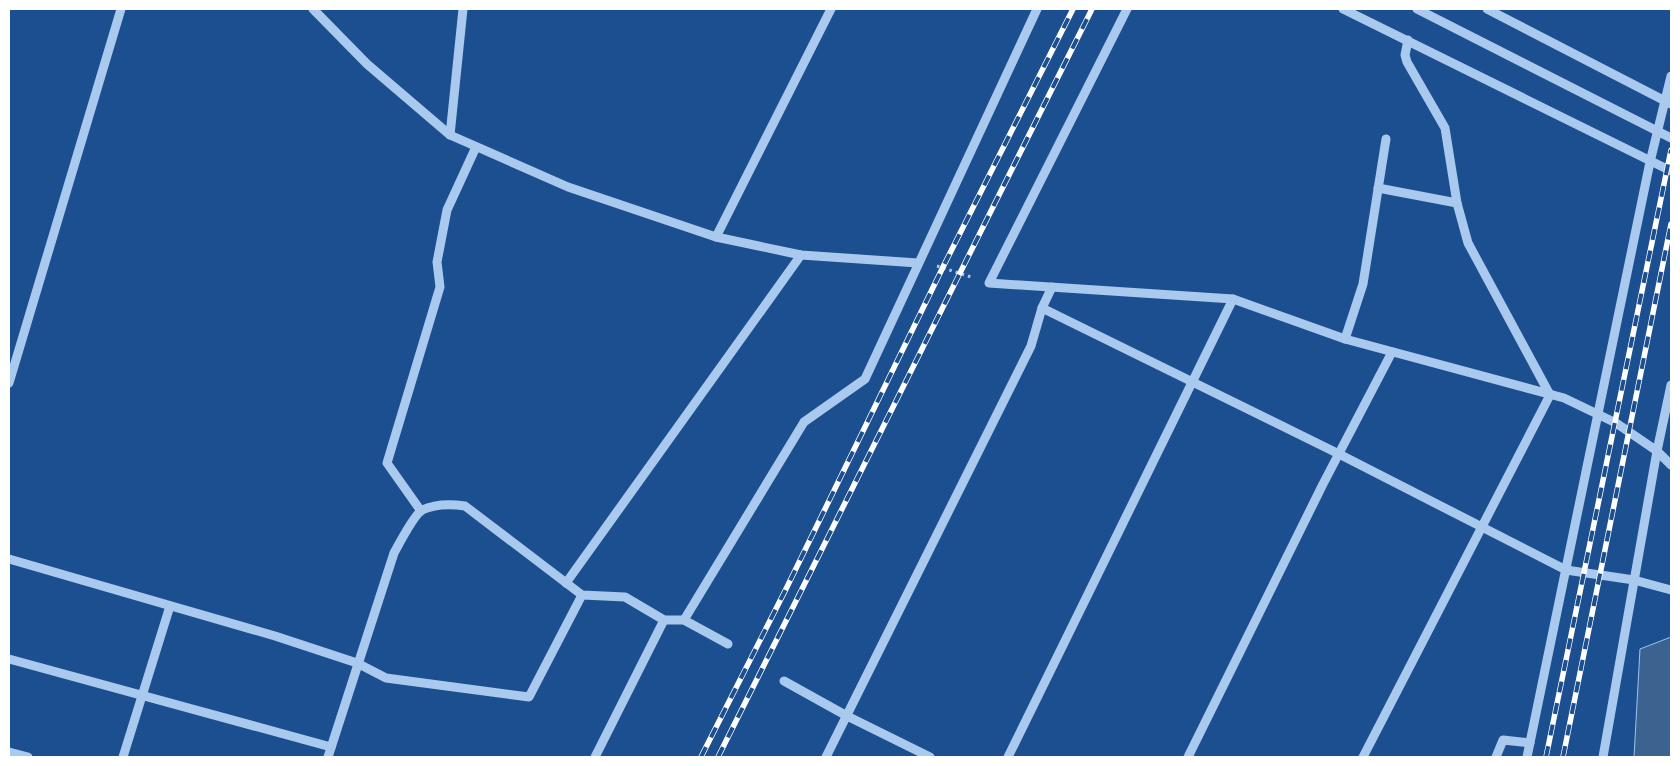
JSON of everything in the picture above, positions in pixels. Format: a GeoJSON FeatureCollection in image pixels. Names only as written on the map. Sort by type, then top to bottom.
{"type":"FeatureCollection","features":[{"type":"Feature","properties":{"kind":"street"},"geometry":{"type":"LineString","coordinates":[[9,383],[121,9]]}},
{"type":"Feature","properties":{"kind":"street"},"geometry":{"type":"LineString","coordinates":[[312,9],[367,64],[450,135],[568,187],[716,237],[801,255],[918,262]]}},
{"type":"Feature","properties":{"kind":"street"},"geometry":{"type":"LineString","coordinates":[[450,135],[463,9]]}},
{"type":"Feature","properties":{"kind":"street"},"geometry":{"type":"LineString","coordinates":[[716,237],[831,9]]}},
{"type":"Feature","properties":{"kind":"street"},"geometry":{"type":"LineString","coordinates":[[684,620],[804,422],[865,379],[1037,9]]}},
{"type":"Feature","properties":{"kind":"street"},"geometry":{"type":"LineString","coordinates":[[1127,9],[988,283],[1233,299],[1345,339],[1564,398],[1616,423],[1657,451],[1671,465]]}},
{"type":"Feature","properties":{"kind":"street"},"geometry":{"type":"LineString","coordinates":[[1343,9],[1671,172]]}},
{"type":"Feature","properties":{"kind":"street"},"geometry":{"type":"LineString","coordinates":[[1417,9],[1671,138]]}},
{"type":"Feature","properties":{"kind":"street"},"geometry":{"type":"LineString","coordinates":[[1487,9],[1668,103]]}},
{"type":"Feature","properties":{"kind":"street"},"geometry":{"type":"LineString","coordinates":[[1408,40],[1405,55],[1407,62],[1445,128],[1457,203],[1468,243],[1550,394]]}},
{"type":"Feature","properties":{"kind":"street"},"geometry":{"type":"LineString","coordinates":[[1527,757],[1650,162],[1668,103],[1671,76]]}},
{"type":"Feature","properties":{"kind":"street"},"geometry":{"type":"LineString","coordinates":[[1345,339],[1363,284],[1386,139]]}},
{"type":"Feature","properties":{"kind":"street"},"geometry":{"type":"LineString","coordinates":[[421,511],[387,463],[440,287],[437,262],[447,210],[476,147]]}},
{"type":"Feature","properties":{"kind":"street"},"geometry":{"type":"LineString","coordinates":[[1378,188],[1457,203]]}},
{"type":"Feature","properties":{"kind":"street"},"geometry":{"type":"LineString","coordinates":[[566,583],[801,255]]}},
{"type":"Feature","properties":{"kind":"street"},"geometry":{"type":"LineString","coordinates":[[826,757],[1031,346],[1042,308],[1052,287]]}},
{"type":"Feature","properties":{"kind":"street"},"geometry":{"type":"LineString","coordinates":[[1008,757],[1233,299]]}},
{"type":"Feature","properties":{"kind":"street"},"geometry":{"type":"LineString","coordinates":[[1042,308],[1339,454],[1566,570],[1634,580],[1671,590]]}},
{"type":"Feature","properties":{"kind":"street"},"geometry":{"type":"LineString","coordinates":[[1188,757],[1392,352]]}},
{"type":"Feature","properties":{"kind":"street"},"geometry":{"type":"LineString","coordinates":[[1603,757],[1657,451],[1671,385]]}},
{"type":"Feature","properties":{"kind":"street"},"geometry":{"type":"LineString","coordinates":[[1363,757],[1550,394]]}},
{"type":"Feature","properties":{"kind":"street"},"geometry":{"type":"LineString","coordinates":[[328,757],[394,553],[409,526],[421,511],[450,504],[465,506],[582,596],[625,597],[664,620],[684,620],[728,644]]}},
{"type":"Feature","properties":{"kind":"street"},"geometry":{"type":"LineString","coordinates":[[9,559],[275,636],[357,663],[386,678],[529,697],[582,596]]}},
{"type":"Feature","properties":{"kind":"street"},"geometry":{"type":"LineString","coordinates":[[122,757],[170,606]]}},
{"type":"Feature","properties":{"kind":"street"},"geometry":{"type":"LineString","coordinates":[[595,757],[664,620]]}},
{"type":"Feature","properties":{"kind":"street"},"geometry":{"type":"LineString","coordinates":[[9,658],[331,747]]}},
{"type":"Feature","properties":{"kind":"street"},"geometry":{"type":"LineString","coordinates":[[784,680],[847,716],[930,757]]}},
{"type":"Feature","properties":{"kind":"street"},"geometry":{"type":"LineString","coordinates":[[1496,757],[1503,740],[1530,743]]}},
{"type":"Feature","properties":{"kind":"street"},"geometry":{"type":"LineString","coordinates":[[9,752],[28,757]]}},
{"type":"Feature","properties":{"kind":"path"},"geometry":{"type":"LineString","coordinates":[[918,262],[943,267],[988,283]]}},
{"type":"Feature","properties":{"kind":"water"},"geometry":{"type":"Polygon","coordinates":[[[1671,637],[1671,757],[1634,757],[1640,649],[1671,637]]]}},
{"type":"Feature","properties":{"kind":"railway"},"geometry":{"type":"LineString","coordinates":[[701,757],[786,589],[943,267],[1073,9]]}},
{"type":"Feature","properties":{"kind":"railway"},"geometry":{"type":"LineString","coordinates":[[718,757],[1092,9]]}},
{"type":"Feature","properties":{"kind":"railway"},"geometry":{"type":"LineString","coordinates":[[1546,757],[1671,150]]}},
{"type":"Feature","properties":{"kind":"railway"},"geometry":{"type":"LineString","coordinates":[[1563,757],[1671,224]]}}]}
